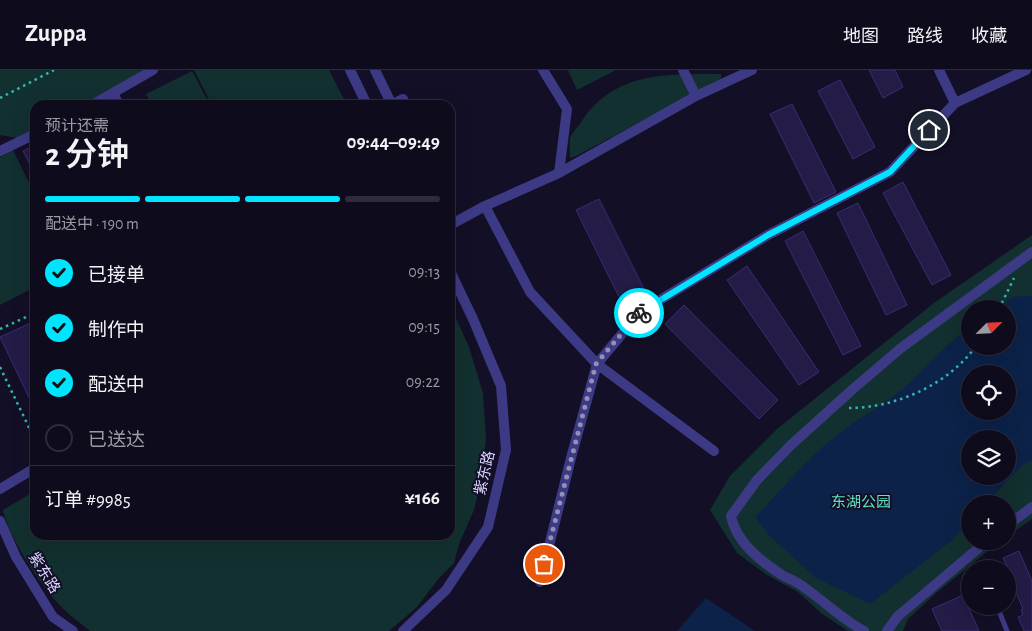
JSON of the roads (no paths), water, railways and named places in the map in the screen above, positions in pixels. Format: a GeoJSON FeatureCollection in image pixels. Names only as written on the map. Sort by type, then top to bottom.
{"type":"FeatureCollection","features":[{"type":"Feature","properties":{"kind":"street"},"geometry":{"type":"LineString","coordinates":[[104,100],[153,70]]}},
{"type":"Feature","properties":{"kind":"street"},"geometry":{"type":"LineString","coordinates":[[350,70],[365,100]]}},
{"type":"Feature","properties":{"kind":"street"},"geometry":{"type":"LineString","coordinates":[[375,70],[389,100]]}},
{"type":"Feature","properties":{"kind":"street"},"geometry":{"type":"LineString","coordinates":[[543,70],[567,109],[559,173]]}},
{"type":"Feature","properties":{"kind":"street"},"geometry":{"type":"LineString","coordinates":[[683,70],[696,96]]}},
{"type":"Feature","properties":{"kind":"street"},"geometry":{"type":"LineString","coordinates":[[455,221],[559,173],[696,96],[752,70]]}},
{"type":"Feature","properties":{"kind":"street"},"geometry":{"type":"LineString","coordinates":[[939,70],[955,103]]}},
{"type":"Feature","properties":{"kind":"street"},"geometry":{"type":"LineString","coordinates":[[540,582],[596,364],[640,312],[768,235],[890,172],[955,103],[1026,70]]}},
{"type":"Feature","properties":{"kind":"street"},"geometry":{"type":"LineString","coordinates":[[113,93],[116,100]]}},
{"type":"Feature","properties":{"kind":"street"},"geometry":{"type":"LineString","coordinates":[[0,151],[30,136]]}},
{"type":"Feature","properties":{"kind":"street"},"geometry":{"type":"LineString","coordinates":[[485,206],[530,292],[596,364],[714,451]]}},
{"type":"Feature","properties":{"kind":"street"},"geometry":{"type":"LineString","coordinates":[[864,631],[828,607],[804,587],[760,560],[733,527],[731,516],[757,480],[791,445],[853,390],[901,348],[1032,252]]}},
{"type":"Feature","properties":{"kind":"street","name":"紫东路"},"geometry":{"type":"LineString","coordinates":[[404,631],[446,590],[488,527],[506,450],[501,386],[455,282]]}},
{"type":"Feature","properties":{"kind":"street"},"geometry":{"type":"LineString","coordinates":[[0,489],[30,471]]}},
{"type":"Feature","properties":{"kind":"street"},"geometry":{"type":"LineString","coordinates":[[1016,519],[1032,507]]}},
{"type":"Feature","properties":{"kind":"street","name":"紫东路"},"geometry":{"type":"LineString","coordinates":[[0,521],[16,557],[53,616],[73,631]]}},
{"type":"Feature","properties":{"kind":"street"},"geometry":{"type":"LineString","coordinates":[[886,631],[898,616],[977,550]]}},
{"type":"Feature","properties":{"kind":"lane"},"geometry":{"type":"LineString","coordinates":[[1001,615],[1007,631]]}},
{"type":"Feature","properties":{"kind":"water"},"geometry":{"type":"Polygon","coordinates":[[[1032,296],[1032,460],[1022,465],[1016,472],[1016,430],[961,430],[961,485],[1004,485],[994,495],[961,495],[961,530],[951,541],[870,604],[816,578],[770,536],[755,517],[825,445],[844,429],[905,387],[944,348],[961,334],[961,355],[1016,355],[1016,300],[1009,300],[1013,297],[1032,296]]]}},
{"type":"Feature","properties":{"kind":"water"},"geometry":{"type":"Polygon","coordinates":[[[706,598],[755,631],[677,631],[706,598]]]}},
{"type":"Feature","properties":{"kind":"park label","name":"东湖公园"},"geometry":{"type":"Point","coordinates":[861,502]}}]}
